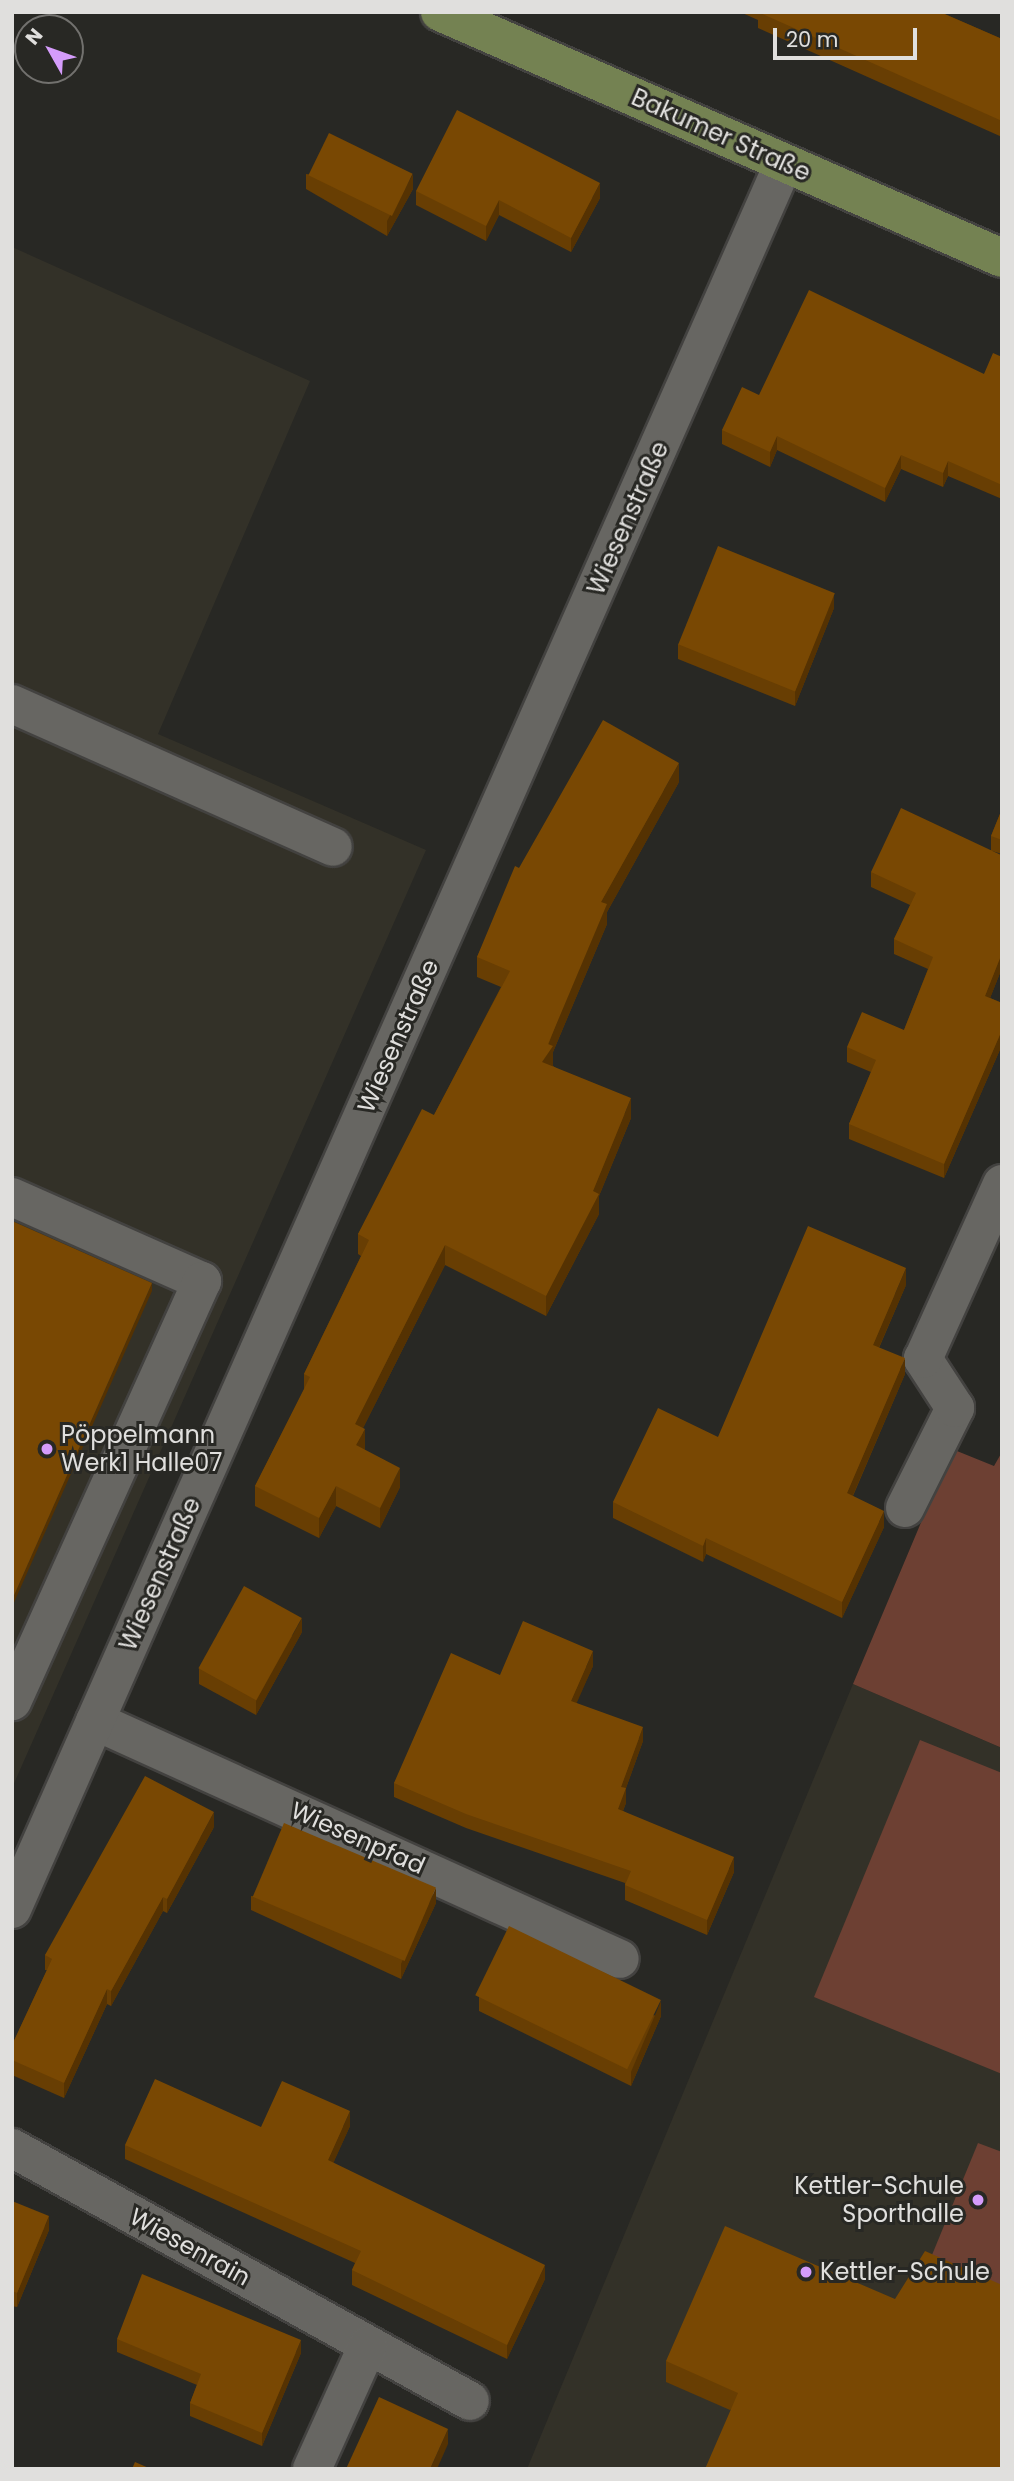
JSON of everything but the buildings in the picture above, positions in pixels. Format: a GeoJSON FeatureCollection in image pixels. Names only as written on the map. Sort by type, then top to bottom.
{"type":"FeatureCollection","features":[{"type":"Feature","properties":{"kind":"main road","name":"Bakumer Straße"},"geometry":{"type":"LineString","coordinates":[[440,12],[1002,258]]}},
{"type":"Feature","properties":{"kind":"street","name":"Wiesenstraße"},"geometry":{"type":"LineString","coordinates":[[12,1909],[783,163]]}},
{"type":"Feature","properties":{"kind":"street"},"geometry":{"type":"LineString","coordinates":[[12,704],[333,847]]}},
{"type":"Feature","properties":{"kind":"street"},"geometry":{"type":"LineString","coordinates":[[905,1508],[955,1408],[923,1359],[1002,1184]]}},
{"type":"Feature","properties":{"kind":"street"},"geometry":{"type":"LineString","coordinates":[[12,1197],[202,1281],[12,1702]]}},
{"type":"Feature","properties":{"kind":"street","name":"Wiesenpfad"},"geometry":{"type":"LineString","coordinates":[[95,1721],[620,1959]]}},
{"type":"Feature","properties":{"kind":"street","name":"Wiesenrain"},"geometry":{"type":"LineString","coordinates":[[12,2148],[470,2401]]}},
{"type":"Feature","properties":{"kind":"street"},"geometry":{"type":"LineString","coordinates":[[312,2469],[368,2345]]}},
{"type":"Feature","properties":{"kind":"shaded area"},"geometry":{"type":"Polygon","coordinates":[[[12,247],[310,381],[158,734],[426,850],[12,1788],[12,247]]]}},
{"type":"Feature","properties":{"kind":"shaded area"},"geometry":{"type":"Polygon","coordinates":[[[952,1449],[994,1466],[1002,1452],[1002,1748],[853,1684],[952,1449]]]}},
{"type":"Feature","properties":{"kind":"shaded area","name":"Kettler-Schule"},"geometry":{"type":"Polygon","coordinates":[[[853,1684],[1002,1748],[1002,2469],[527,2469],[853,1684]]]}},
{"type":"Feature","properties":{"kind":"shaded area"},"geometry":{"type":"Polygon","coordinates":[[[920,1740],[1002,1773],[1002,2074],[814,1997],[920,1740]]]}},
{"type":"Feature","properties":{"kind":"shaded area","name":"Kettler-Schule Sporthalle"},"geometry":{"type":"Polygon","coordinates":[[[978,2143],[1002,2152],[1002,2305],[925,2272],[978,2143]]]}},
{"type":"Feature","properties":{"kind":"place","name":"Pöppelmann Werk1 Halle07"},"geometry":{"type":"Point","coordinates":[47,1449]}},
{"type":"Feature","properties":{"kind":"place","name":"Kettler-Schule Sporthalle"},"geometry":{"type":"Point","coordinates":[978,2200]}},
{"type":"Feature","properties":{"kind":"place","name":"Kettler-Schule"},"geometry":{"type":"Point","coordinates":[806,2272]}}]}
